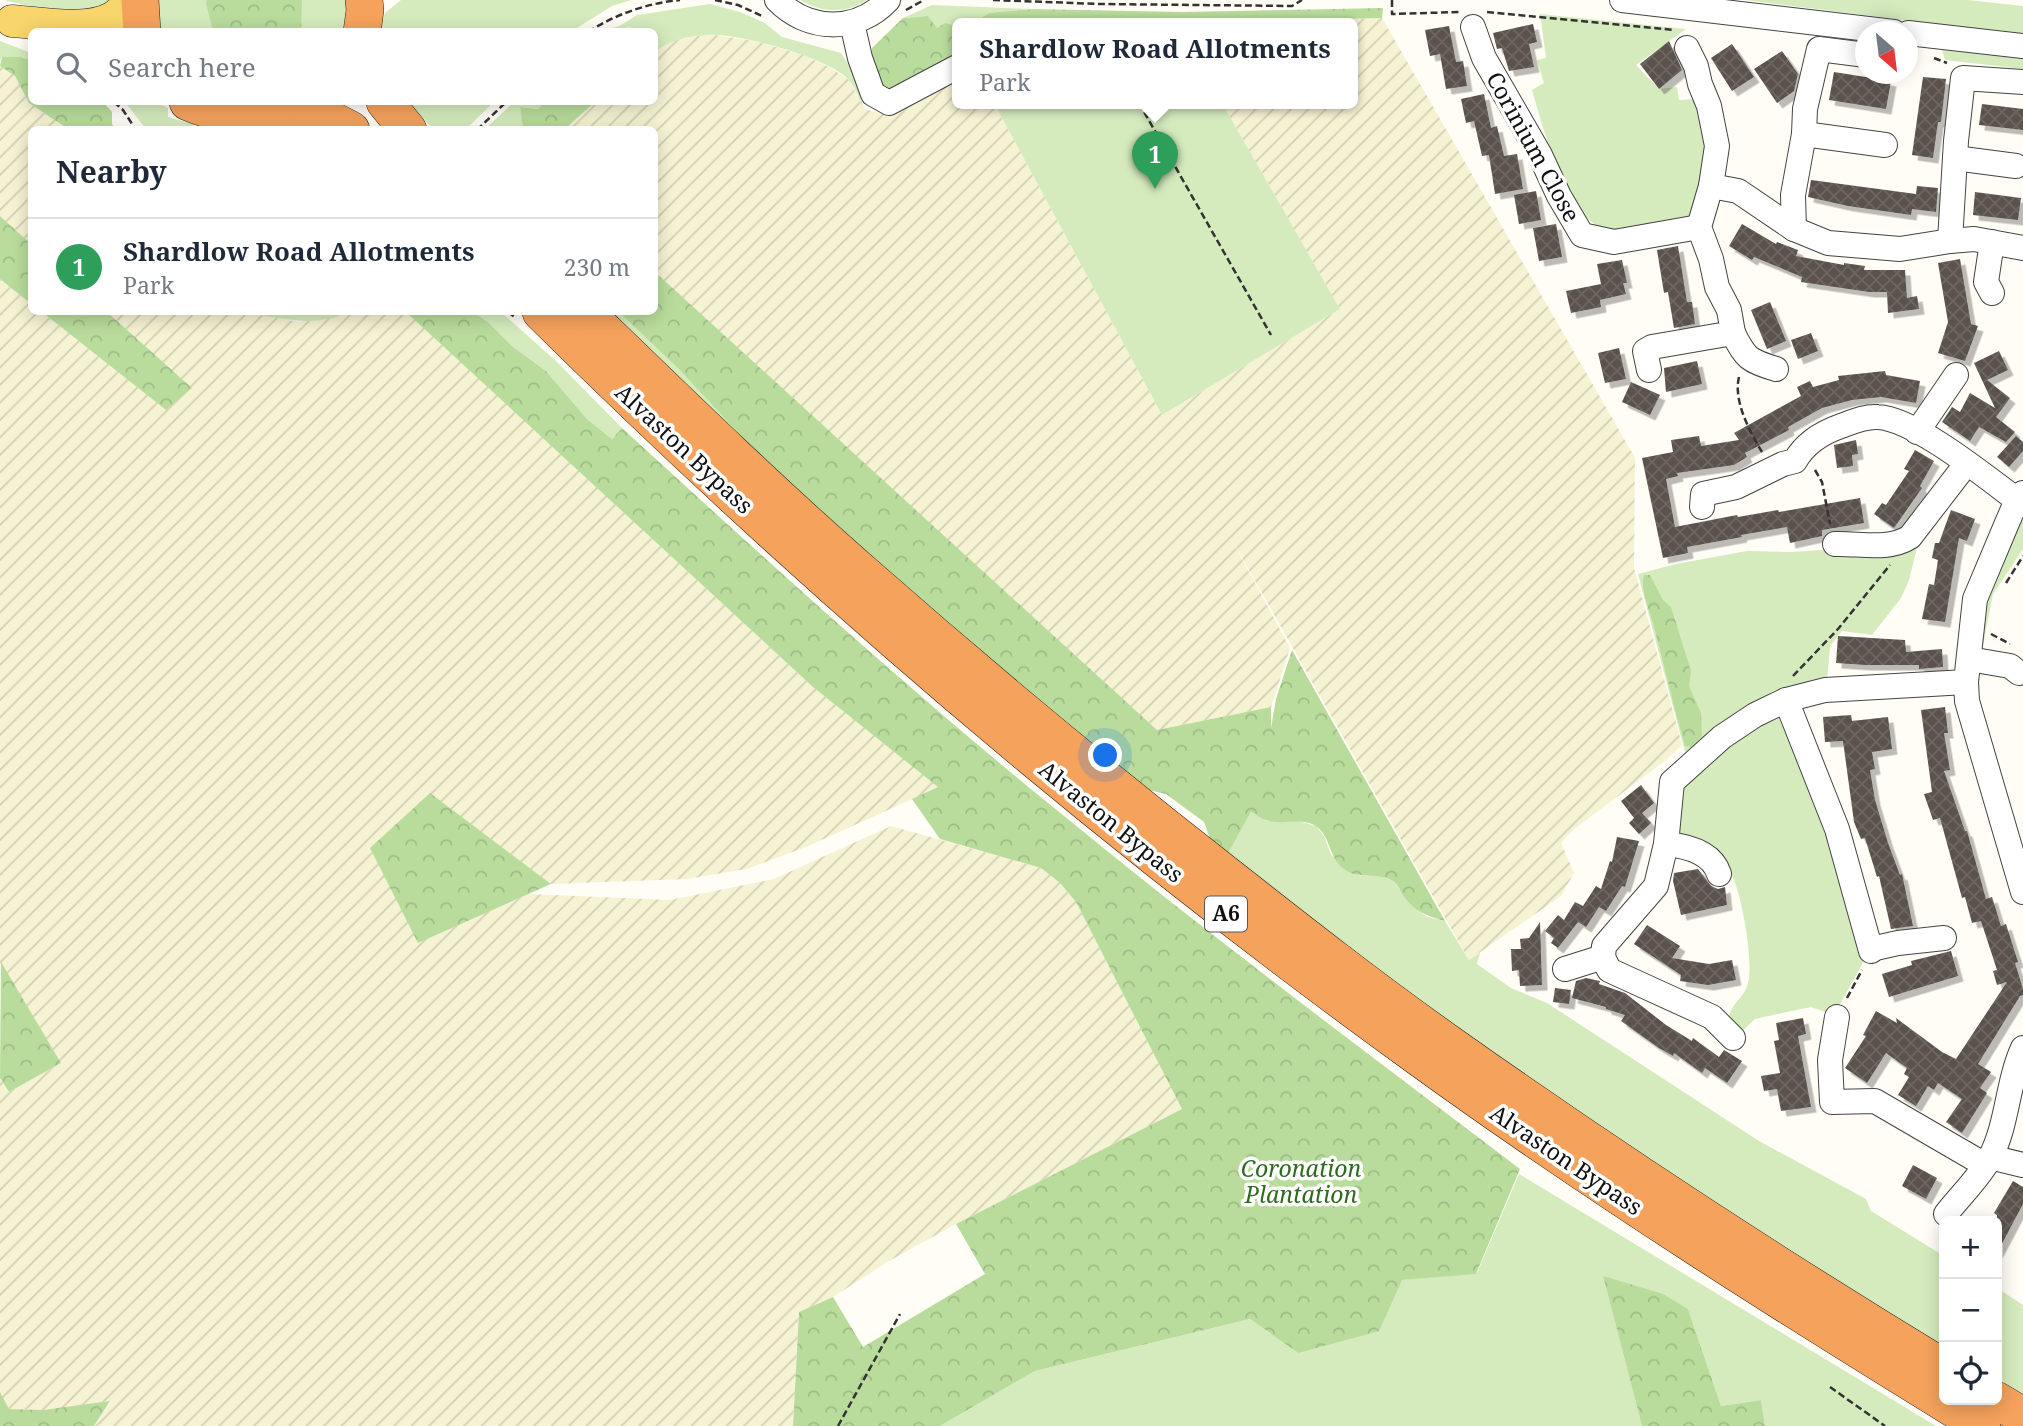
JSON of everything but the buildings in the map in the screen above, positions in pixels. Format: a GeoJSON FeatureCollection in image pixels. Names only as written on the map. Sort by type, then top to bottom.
{"type":"FeatureCollection","features":[{"type":"Feature","properties":{"kind":"highway"},"geometry":{"type":"LineString","coordinates":[[140,0],[142,28]]}},
{"type":"Feature","properties":{"kind":"highway"},"geometry":{"type":"LineString","coordinates":[[195,105],[235,117],[258,118],[284,115],[309,105]]}},
{"type":"Feature","properties":{"kind":"highway"},"geometry":{"type":"LineString","coordinates":[[314,105],[345,126]]}},
{"type":"Feature","properties":{"kind":"highway"},"geometry":{"type":"LineString","coordinates":[[388,105],[405,126]]}},
{"type":"Feature","properties":{"kind":"highway","name":"Alvaston Bypass"},"geometry":{"type":"LineString","coordinates":[[544,315],[672,439],[843,596],[939,680],[1152,856],[1423,1061],[1594,1180],[1793,1310],[1982,1426]]}},
{"type":"Feature","properties":{"kind":"highway","name":"Alvaston Bypass"},"geometry":{"type":"LineString","coordinates":[[588,315],[765,484],[861,571],[1090,765],[1300,932],[1449,1044],[1624,1164],[1800,1280],[1939,1365]]}},
{"type":"Feature","properties":{"kind":"highway"},"geometry":{"type":"LineString","coordinates":[[2002,1404],[2023,1416]]}},
{"type":"Feature","properties":{"kind":"main road"},"geometry":{"type":"LineString","coordinates":[[16,23],[83,26],[97,24],[113,18],[133,0]]}},
{"type":"Feature","properties":{"kind":"street"},"geometry":{"type":"LineString","coordinates":[[777,0],[798,16],[812,22],[833,25],[861,20],[888,0]]}},
{"type":"Feature","properties":{"kind":"street"},"geometry":{"type":"LineString","coordinates":[[1622,0],[1855,27]]}},
{"type":"Feature","properties":{"kind":"street","name":"Corinium Close"},"geometry":{"type":"LineString","coordinates":[[1472,17],[1484,58],[1524,107],[1540,155],[1559,196],[1583,234],[1614,242],[1699,227]]}},
{"type":"Feature","properties":{"kind":"street"},"geometry":{"type":"LineString","coordinates":[[852,23],[870,87],[877,99],[889,103],[952,71]]}},
{"type":"Feature","properties":{"kind":"street"},"geometry":{"type":"LineString","coordinates":[[1918,34],[2023,46]]}},
{"type":"Feature","properties":{"kind":"street"},"geometry":{"type":"LineString","coordinates":[[1683,39],[1696,66],[1709,106],[1717,146],[1711,186],[1699,227],[1711,259],[1717,287],[1729,310],[1733,333],[1752,362],[1776,369]]}},
{"type":"Feature","properties":{"kind":"street"},"geometry":{"type":"LineString","coordinates":[[1794,229],[1793,195],[1804,134],[1805,109],[1816,72],[1819,49],[1855,54]]}},
{"type":"Feature","properties":{"kind":"street"},"geometry":{"type":"LineString","coordinates":[[1950,241],[1963,78],[2023,82]]}},
{"type":"Feature","properties":{"kind":"street"},"geometry":{"type":"LineString","coordinates":[[1804,134],[1885,145]]}},
{"type":"Feature","properties":{"kind":"street"},"geometry":{"type":"LineString","coordinates":[[1955,158],[2016,166]]}},
{"type":"Feature","properties":{"kind":"street"},"geometry":{"type":"LineString","coordinates":[[1711,186],[1738,191],[1794,229],[1828,243],[1900,249],[1974,239],[2023,248]]}},
{"type":"Feature","properties":{"kind":"street"},"geometry":{"type":"LineString","coordinates":[[1992,242],[1986,282],[1992,293]]}},
{"type":"Feature","properties":{"kind":"street"},"geometry":{"type":"LineString","coordinates":[[1649,370],[1644,351],[1652,347],[1733,333]]}},
{"type":"Feature","properties":{"kind":"street"},"geometry":{"type":"LineString","coordinates":[[1917,432],[1956,375]]}},
{"type":"Feature","properties":{"kind":"street"},"geometry":{"type":"LineString","coordinates":[[1702,507],[1703,494],[1736,487],[1795,461],[1801,450],[1826,431],[1877,416],[1939,443],[2020,496],[1975,600],[1973,667],[1967,701],[2023,892]]}},
{"type":"Feature","properties":{"kind":"street"},"geometry":{"type":"LineString","coordinates":[[1835,544],[1888,545],[1902,542],[1910,537],[1967,463]]}},
{"type":"Feature","properties":{"kind":"street"},"geometry":{"type":"LineString","coordinates":[[1733,1038],[1712,1017],[1609,970],[1603,957],[1604,946],[1656,886],[1666,844],[1672,782],[1722,737],[1755,715],[1784,701],[1825,690],[1973,667],[2011,667],[2019,673]]}},
{"type":"Feature","properties":{"kind":"street"},"geometry":{"type":"LineString","coordinates":[[1784,701],[1837,829],[1871,950],[1898,943],[1944,938]]}},
{"type":"Feature","properties":{"kind":"street"},"geometry":{"type":"LineString","coordinates":[[1666,844],[1696,851],[1707,857],[1717,867],[1719,874]]}},
{"type":"Feature","properties":{"kind":"street"},"geometry":{"type":"LineString","coordinates":[[1564,970],[1603,957]]}},
{"type":"Feature","properties":{"kind":"street"},"geometry":{"type":"LineString","coordinates":[[1837,1017],[1830,1060],[1832,1102],[1875,1101],[1988,1161],[2023,1165]]}},
{"type":"Feature","properties":{"kind":"street"},"geometry":{"type":"LineString","coordinates":[[1946,1214],[1988,1161],[2023,1048]]}},
{"type":"Feature","properties":{"kind":"path"},"geometry":{"type":"LineString","coordinates":[[595,28],[626,11],[664,1],[680,0]]}},
{"type":"Feature","properties":{"kind":"path"},"geometry":{"type":"LineString","coordinates":[[993,0],[1292,6],[1302,0]]}},
{"type":"Feature","properties":{"kind":"path"},"geometry":{"type":"LineString","coordinates":[[1392,0],[1392,13],[1472,17],[1502,12],[1683,39]]}},
{"type":"Feature","properties":{"kind":"path"},"geometry":{"type":"LineString","coordinates":[[117,105],[133,126]]}},
{"type":"Feature","properties":{"kind":"path"},"geometry":{"type":"LineString","coordinates":[[481,126],[503,105]]}},
{"type":"Feature","properties":{"kind":"path"},"geometry":{"type":"LineString","coordinates":[[1142,109],[1271,335]]}},
{"type":"Feature","properties":{"kind":"path"},"geometry":{"type":"LineString","coordinates":[[1750,359],[1736,386],[1752,435],[1772,470]]}},
{"type":"Feature","properties":{"kind":"path"},"geometry":{"type":"LineString","coordinates":[[1798,455],[1807,460],[1822,482],[1835,544]]}},
{"type":"Feature","properties":{"kind":"path"},"geometry":{"type":"LineString","coordinates":[[1784,701],[1779,691],[1838,629],[1910,537]]}},
{"type":"Feature","properties":{"kind":"path"},"geometry":{"type":"LineString","coordinates":[[2004,584],[2023,556]]}},
{"type":"Feature","properties":{"kind":"path"},"geometry":{"type":"LineString","coordinates":[[1973,667],[1989,633],[2012,645]]}},
{"type":"Feature","properties":{"kind":"path"},"geometry":{"type":"LineString","coordinates":[[1837,1017],[1871,950]]}},
{"type":"Feature","properties":{"kind":"path"},"geometry":{"type":"LineString","coordinates":[[838,1426],[900,1314]]}},
{"type":"Feature","properties":{"kind":"path"},"geometry":{"type":"LineString","coordinates":[[1830,1387],[1885,1426]]}},
{"type":"Feature","properties":{"kind":"shaded area"},"geometry":{"type":"Polygon","coordinates":[[[1358,18],[1382,18],[1635,458],[1634,568],[1682,745],[1573,830],[1561,843],[1574,873],[1561,896],[1469,960],[1228,533],[1290,648],[1271,707],[1157,730],[1040,636],[658,276],[658,126],[569,126],[591,105],[658,105],[658,50],[670,41],[708,34],[755,41],[801,54],[849,80],[864,109],[883,114],[952,80],[952,109],[997,109],[1162,415],[1340,309],[1225,109],[1358,109],[1358,18]]]}},
{"type":"Feature","properties":{"kind":"shaded area"},"geometry":{"type":"Polygon","coordinates":[[[0,66],[15,76],[28,105],[64,126],[28,126],[28,241],[0,216],[0,66]]]}},
{"type":"Feature","properties":{"kind":"shaded area"},"geometry":{"type":"Polygon","coordinates":[[[0,279],[28,302],[28,315],[46,315],[165,409],[191,388],[110,315],[261,315],[299,322],[343,315],[410,315],[813,687],[939,787],[806,847],[746,869],[687,879],[551,884],[429,793],[417,943],[528,894],[670,900],[774,879],[891,826],[1041,868],[1060,883],[1076,902],[1182,1109],[956,1224],[889,1261],[833,1297],[799,1312],[793,1426],[94,1426],[110,1402],[43,1410],[8,1409],[0,1392],[0,1078],[9,1092],[61,1063],[0,964],[0,279]]]}},
{"type":"Feature","properties":{"kind":"green space"},"geometry":{"type":"Polygon","coordinates":[[[4,0],[114,0],[101,11],[49,11],[4,0]]]}},
{"type":"Feature","properties":{"kind":"green space"},"geometry":{"type":"Polygon","coordinates":[[[155,0],[348,0],[346,28],[157,28],[155,0]]]}},
{"type":"Feature","properties":{"kind":"green space"},"geometry":{"type":"Polygon","coordinates":[[[207,0],[302,0],[301,28],[212,28],[207,0]]]}},
{"type":"Feature","properties":{"kind":"green space"},"geometry":{"type":"Polygon","coordinates":[[[401,0],[631,0],[612,6],[577,28],[379,28],[385,13],[401,0]]]}},
{"type":"Feature","properties":{"kind":"green space"},"geometry":{"type":"Polygon","coordinates":[[[800,0],[867,0],[851,8],[834,10],[816,7],[800,0]]]}},
{"type":"Feature","properties":{"kind":"green space"},"geometry":{"type":"Polygon","coordinates":[[[1745,0],[1967,0],[2023,6],[2023,35],[1745,0]]]}},
{"type":"Feature","properties":{"kind":"green space"},"geometry":{"type":"Polygon","coordinates":[[[710,4],[740,12],[765,23],[782,37],[841,53],[853,72],[864,109],[849,80],[838,71],[781,48],[738,38],[705,35],[678,40],[658,50],[658,28],[613,28],[637,15],[710,4]]]}},
{"type":"Feature","properties":{"kind":"green space"},"geometry":{"type":"Polygon","coordinates":[[[932,5],[1033,9],[989,13],[981,18],[952,18],[952,25],[945,24],[937,29],[928,16],[903,18],[932,5]]]}},
{"type":"Feature","properties":{"kind":"green space"},"geometry":{"type":"Polygon","coordinates":[[[1383,8],[1382,18],[981,18],[989,13],[1033,9],[1182,12],[1383,8]]]}},
{"type":"Feature","properties":{"kind":"green space"},"geometry":{"type":"Polygon","coordinates":[[[1540,14],[1686,29],[1636,65],[1659,89],[1677,87],[1679,100],[1696,99],[1709,123],[1694,221],[1612,231],[1590,221],[1578,207],[1558,168],[1532,90],[1544,83],[1537,60],[1546,58],[1540,14]]]}},
{"type":"Feature","properties":{"kind":"green space"},"geometry":{"type":"Polygon","coordinates":[[[928,16],[937,28],[945,23],[952,25],[952,61],[889,92],[877,85],[872,70],[872,48],[903,18],[928,16]]]}},
{"type":"Feature","properties":{"kind":"green space"},"geometry":{"type":"Polygon","coordinates":[[[0,41],[28,52],[28,59],[2,57],[0,61],[0,41]]]}},
{"type":"Feature","properties":{"kind":"green space"},"geometry":{"type":"Polygon","coordinates":[[[1942,50],[2023,58],[2023,69],[1945,60],[1942,50]]]}},
{"type":"Feature","properties":{"kind":"green space"},"geometry":{"type":"Polygon","coordinates":[[[2,57],[28,59],[28,101],[15,76],[0,66],[2,57]]]}},
{"type":"Feature","properties":{"kind":"green space"},"geometry":{"type":"Polygon","coordinates":[[[32,105],[106,105],[112,112],[113,126],[64,126],[32,105]]]}},
{"type":"Feature","properties":{"kind":"green space"},"geometry":{"type":"Polygon","coordinates":[[[127,105],[162,105],[168,108],[168,117],[194,126],[144,126],[127,105]]]}},
{"type":"Feature","properties":{"kind":"green space"},"geometry":{"type":"Polygon","coordinates":[[[412,105],[491,105],[469,126],[430,126],[412,105]]]}},
{"type":"Feature","properties":{"kind":"green space"},"geometry":{"type":"Polygon","coordinates":[[[511,105],[541,105],[538,109],[520,107],[523,126],[488,126],[511,105]]]}},
{"type":"Feature","properties":{"kind":"green space"},"geometry":{"type":"Polygon","coordinates":[[[541,105],[592,105],[568,126],[523,126],[520,107],[538,109],[541,105]]]}},
{"type":"Feature","properties":{"kind":"green space"},"geometry":{"type":"Polygon","coordinates":[[[997,109],[1225,109],[1340,309],[1162,415],[997,109]]]}},
{"type":"Feature","properties":{"kind":"green space"},"geometry":{"type":"Polygon","coordinates":[[[0,216],[28,241],[28,302],[0,279],[0,216]]]}},
{"type":"Feature","properties":{"kind":"green space"},"geometry":{"type":"Polygon","coordinates":[[[658,275],[1157,730],[1271,707],[1271,728],[1276,699],[1292,650],[1445,921],[1417,910],[1391,880],[1355,874],[1344,869],[1335,859],[1323,834],[1308,823],[1272,822],[1251,812],[1225,859],[1214,850],[1204,822],[1166,794],[1135,787],[987,667],[751,447],[680,370],[622,315],[658,315],[658,275]]]}},
{"type":"Feature","properties":{"kind":"green space"},"geometry":{"type":"Polygon","coordinates":[[[46,315],[110,315],[192,388],[166,410],[46,315]]]}},
{"type":"Feature","properties":{"kind":"green space"},"geometry":{"type":"Polygon","coordinates":[[[262,315],[341,315],[311,321],[262,315]]]}},
{"type":"Feature","properties":{"kind":"green space","name":"Coronation Plantation"},"geometry":{"type":"Polygon","coordinates":[[[409,315],[478,315],[489,323],[512,346],[546,371],[587,419],[612,439],[622,428],[888,668],[1110,854],[1520,1169],[1476,1274],[1402,1280],[1379,1331],[1298,1353],[1250,1319],[1035,1371],[940,1426],[793,1426],[799,1312],[833,1297],[863,1347],[985,1274],[956,1224],[1182,1109],[1076,902],[1060,883],[1041,868],[940,839],[912,799],[938,787],[813,687],[409,315]]]}},
{"type":"Feature","properties":{"kind":"green space"},"geometry":{"type":"Polygon","coordinates":[[[478,315],[504,315],[556,361],[622,428],[612,439],[587,419],[546,371],[512,346],[478,315]]]}},
{"type":"Feature","properties":{"kind":"green space"},"geometry":{"type":"Polygon","coordinates":[[[605,315],[622,315],[680,369],[751,447],[605,315]]]}},
{"type":"Feature","properties":{"kind":"green space"},"geometry":{"type":"Polygon","coordinates":[[[2023,511],[2023,549],[1993,594],[1981,655],[1989,587],[2023,511]]]}},
{"type":"Feature","properties":{"kind":"green space"},"geometry":{"type":"Polygon","coordinates":[[[1918,544],[1909,580],[1901,598],[1872,635],[1842,631],[1830,646],[1827,682],[1773,691],[1685,752],[1638,574],[1747,551],[1790,552],[1918,544]]]}},
{"type":"Feature","properties":{"kind":"green space"},"geometry":{"type":"Polygon","coordinates":[[[1644,575],[1650,575],[1663,600],[1671,607],[1691,671],[1689,686],[1701,713],[1702,736],[1691,747],[1685,746],[1646,599],[1644,575]]]}},
{"type":"Feature","properties":{"kind":"green space"},"geometry":{"type":"Polygon","coordinates":[[[1774,713],[1789,719],[1865,959],[1834,1015],[1811,1007],[1755,1019],[1740,1033],[1728,1019],[1744,993],[1749,973],[1748,942],[1737,889],[1727,868],[1677,837],[1680,799],[1686,779],[1774,713]]]}},
{"type":"Feature","properties":{"kind":"green space"},"geometry":{"type":"Polygon","coordinates":[[[430,793],[551,884],[418,943],[370,848],[430,793]]]}},
{"type":"Feature","properties":{"kind":"green space"},"geometry":{"type":"Polygon","coordinates":[[[1251,812],[1267,821],[1298,821],[1316,826],[1324,836],[1331,855],[1360,876],[1379,875],[1395,882],[1406,900],[1427,917],[1445,921],[1469,960],[1497,942],[1480,953],[1477,964],[1511,988],[1547,1003],[1759,1141],[1866,1199],[1871,1211],[1939,1253],[1939,1345],[1668,1174],[1462,1031],[1225,859],[1251,812]]]}},
{"type":"Feature","properties":{"kind":"green space"},"geometry":{"type":"Polygon","coordinates":[[[1,962],[61,1063],[9,1092],[0,1078],[1,962]]]}},
{"type":"Feature","properties":{"kind":"green space"},"geometry":{"type":"Polygon","coordinates":[[[1519,1174],[1936,1426],[1765,1426],[1761,1400],[1721,1406],[1688,1309],[1603,1276],[1642,1426],[940,1426],[1035,1371],[1250,1319],[1298,1353],[1402,1280],[1477,1273],[1519,1174]]]}},
{"type":"Feature","properties":{"kind":"green space"},"geometry":{"type":"Polygon","coordinates":[[[1603,1276],[1663,1294],[1688,1309],[1721,1406],[1761,1400],[1765,1426],[1642,1426],[1603,1276]]]}},
{"type":"Feature","properties":{"kind":"green space"},"geometry":{"type":"Polygon","coordinates":[[[2002,1291],[2023,1305],[2023,1396],[2002,1383],[2002,1291]]]}},
{"type":"Feature","properties":{"kind":"green space"},"geometry":{"type":"Polygon","coordinates":[[[0,1392],[9,1409],[43,1410],[110,1401],[94,1426],[0,1426],[0,1392]]]}},
{"type":"Feature","properties":{"kind":"place","name":"Shardlow Road Allotments"},"geometry":{"type":"Point","coordinates":[1155,189]}}]}
